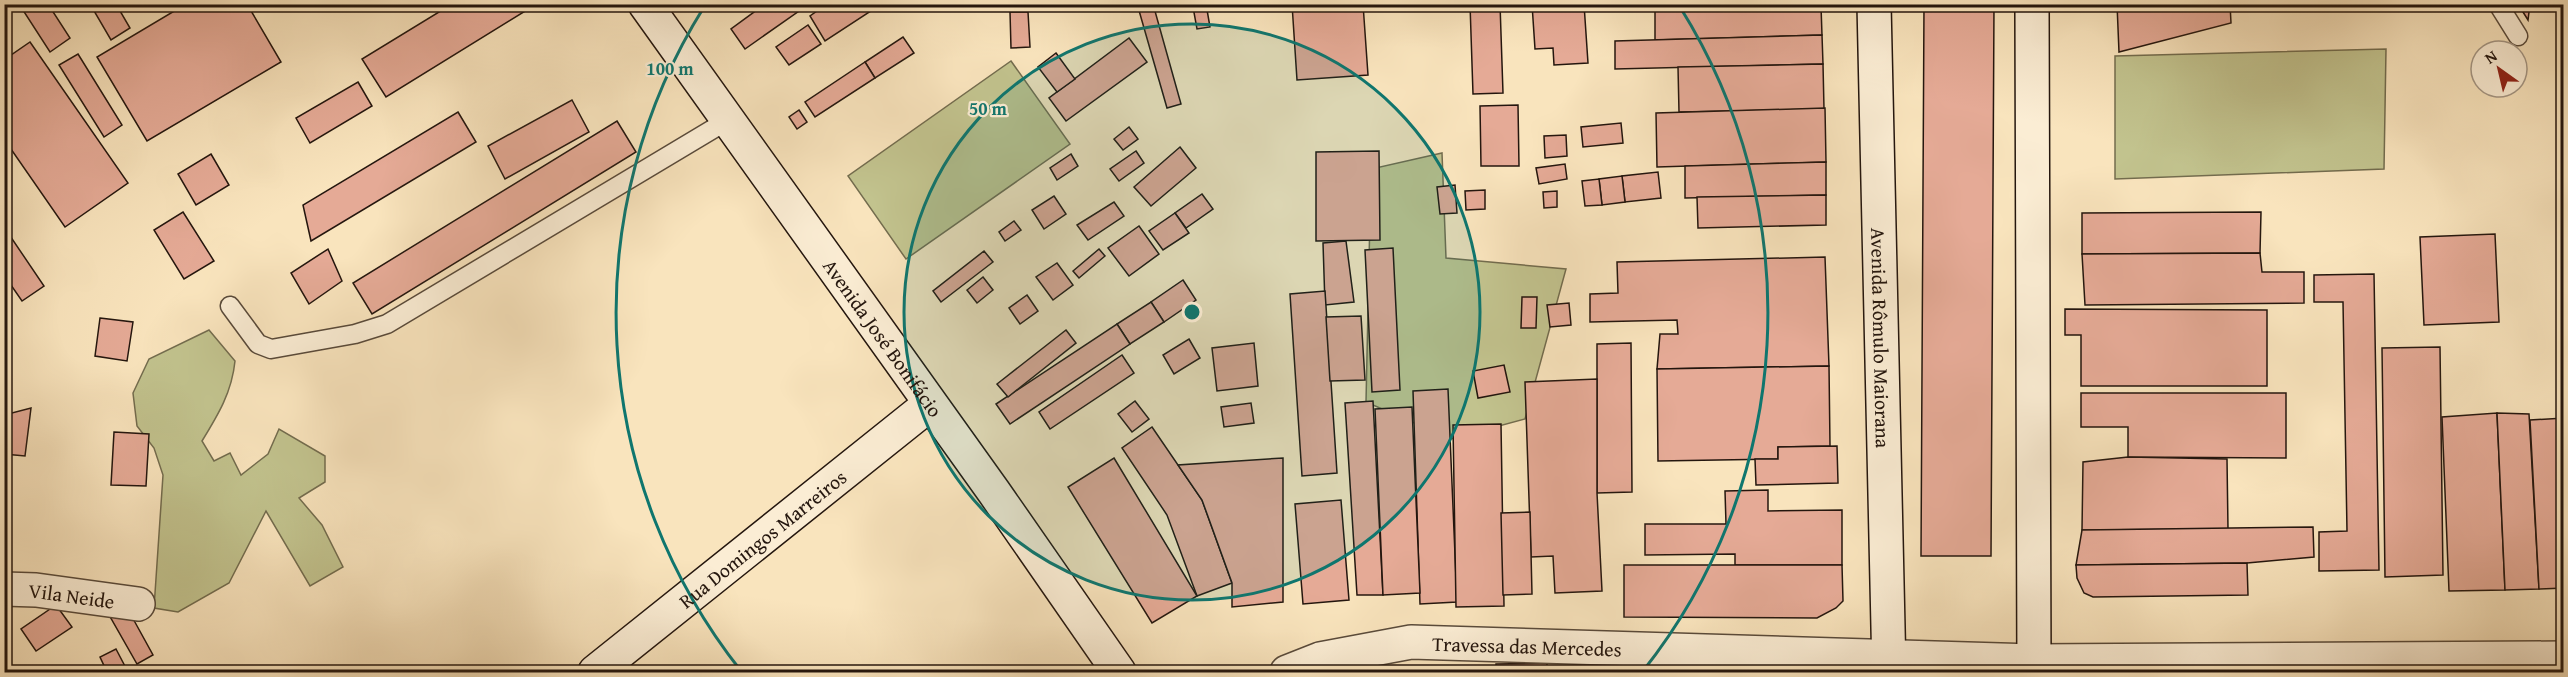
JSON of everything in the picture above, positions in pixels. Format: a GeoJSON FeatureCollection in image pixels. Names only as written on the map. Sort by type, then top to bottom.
{"type":"FeatureCollection","features":[{"type":"Feature","properties":{"kind":"street","name":"Avenida José Bonifácio"},"geometry":{"type":"LineString","coordinates":[[645,4],[1119,672]]}},
{"type":"Feature","properties":{"kind":"street","name":"Avenida Rômulo Maiorana"},"geometry":{"type":"LineString","coordinates":[[1874,4],[1889,664]]}},
{"type":"Feature","properties":{"kind":"street"},"geometry":{"type":"LineString","coordinates":[[2032,4],[2034,667]]}},
{"type":"Feature","properties":{"kind":"street","name":"Rua Domingos Marreiros"},"geometry":{"type":"LineString","coordinates":[[595,672],[930,404]]}},
{"type":"Feature","properties":{"kind":"street","name":"Vila Neide"},"geometry":{"type":"LineString","coordinates":[[4,589],[36,590],[138,604]]}},
{"type":"Feature","properties":{"kind":"street","name":"Travessa das Mercedes"},"geometry":{"type":"LineString","coordinates":[[1287,672],[1320,659],[1411,642],[1889,664],[2034,667],[2564,658]]}},
{"type":"Feature","properties":{"kind":"lane"},"geometry":{"type":"LineString","coordinates":[[2498,4],[2518,36]]}},
{"type":"Feature","properties":{"kind":"lane"},"geometry":{"type":"LineString","coordinates":[[230,306],[258,344],[271,349],[355,334],[387,324],[728,120]]}},
{"type":"Feature","properties":{"kind":"green space"},"geometry":{"type":"Polygon","coordinates":[[[2386,49],[2384,169],[2115,179],[2115,56],[2386,49]]]}},
{"type":"Feature","properties":{"kind":"green space"},"geometry":{"type":"Polygon","coordinates":[[[1011,61],[1070,144],[906,259],[848,176],[1011,61]]]}},
{"type":"Feature","properties":{"kind":"green space"},"geometry":{"type":"Polygon","coordinates":[[[1442,153],[1446,258],[1566,269],[1525,419],[1451,439],[1366,402],[1371,169],[1442,153]]]}},
{"type":"Feature","properties":{"kind":"green space"},"geometry":{"type":"Polygon","coordinates":[[[209,330],[235,361],[227,393],[202,441],[214,461],[230,453],[241,475],[268,454],[279,429],[325,456],[325,482],[299,498],[322,525],[343,567],[310,586],[266,511],[229,583],[178,612],[154,608],[163,475],[154,448],[137,426],[133,393],[149,359],[209,330]]]}},
{"type":"Feature","properties":{"kind":"building"},"geometry":{"type":"Polygon","coordinates":[[[19,4],[48,4],[70,38],[50,52],[19,4]]]}},
{"type":"Feature","properties":{"kind":"building"},"geometry":{"type":"Polygon","coordinates":[[[90,4],[116,4],[130,28],[111,40],[90,4]]]}},
{"type":"Feature","properties":{"kind":"building"},"geometry":{"type":"Polygon","coordinates":[[[186,4],[247,4],[281,62],[147,141],[97,57],[186,4]]]}},
{"type":"Feature","properties":{"kind":"building"},"geometry":{"type":"Polygon","coordinates":[[[452,4],[524,4],[527,10],[386,97],[362,59],[452,4]]]}},
{"type":"Feature","properties":{"kind":"building"},"geometry":{"type":"Polygon","coordinates":[[[765,4],[794,4],[799,11],[745,49],[731,29],[765,4]]]}},
{"type":"Feature","properties":{"kind":"building"},"geometry":{"type":"Polygon","coordinates":[[[794,4],[808,4],[799,11],[794,4]]]}},
{"type":"Feature","properties":{"kind":"building"},"geometry":{"type":"Polygon","coordinates":[[[827,4],[872,4],[874,9],[825,41],[810,16],[827,4]]]}},
{"type":"Feature","properties":{"kind":"building"},"geometry":{"type":"Polygon","coordinates":[[[956,4],[1000,4],[1000,6],[957,11],[956,4]]]}},
{"type":"Feature","properties":{"kind":"building"},"geometry":{"type":"Polygon","coordinates":[[[1153,4],[1181,104],[1167,108],[1138,7],[1153,4]]]}},
{"type":"Feature","properties":{"kind":"building"},"geometry":{"type":"Polygon","coordinates":[[[1206,4],[1210,27],[1197,29],[1193,7],[1206,4]]]}},
{"type":"Feature","properties":{"kind":"building"},"geometry":{"type":"Polygon","coordinates":[[[1292,4],[1363,4],[1368,75],[1297,80],[1292,4]]]}},
{"type":"Feature","properties":{"kind":"building"},"geometry":{"type":"Polygon","coordinates":[[[1386,4],[1412,4],[1412,10],[1386,11],[1386,4]]]}},
{"type":"Feature","properties":{"kind":"building"},"geometry":{"type":"Polygon","coordinates":[[[1470,4],[1500,4],[1503,93],[1473,94],[1470,4]]]}},
{"type":"Feature","properties":{"kind":"building"},"geometry":{"type":"Polygon","coordinates":[[[1532,4],[1584,4],[1588,63],[1554,65],[1553,48],[1535,49],[1532,4]]]}},
{"type":"Feature","properties":{"kind":"building"},"geometry":{"type":"Polygon","coordinates":[[[1640,4],[1821,4],[1821,6],[1640,9],[1640,4]]]}},
{"type":"Feature","properties":{"kind":"building"},"geometry":{"type":"Polygon","coordinates":[[[1924,4],[1994,4],[1991,556],[1921,556],[1924,4]]]}},
{"type":"Feature","properties":{"kind":"building"},"geometry":{"type":"Polygon","coordinates":[[[2117,4],[2230,4],[2231,23],[2119,52],[2117,4]]]}},
{"type":"Feature","properties":{"kind":"building"},"geometry":{"type":"Polygon","coordinates":[[[2267,4],[2282,4],[2268,9],[2267,4]]]}},
{"type":"Feature","properties":{"kind":"building"},"geometry":{"type":"Polygon","coordinates":[[[2518,4],[2530,4],[2528,20],[2518,4]]]}},
{"type":"Feature","properties":{"kind":"building"},"geometry":{"type":"Polygon","coordinates":[[[1821,6],[1822,35],[1655,40],[1655,9],[1821,6]]]}},
{"type":"Feature","properties":{"kind":"building"},"geometry":{"type":"Polygon","coordinates":[[[1010,12],[1028,12],[1030,47],[1011,48],[1010,12]]]}},
{"type":"Feature","properties":{"kind":"building"},"geometry":{"type":"Polygon","coordinates":[[[808,25],[821,44],[789,65],[776,47],[808,25]]]}},
{"type":"Feature","properties":{"kind":"building"},"geometry":{"type":"Polygon","coordinates":[[[1822,35],[1823,64],[1615,69],[1615,41],[1822,35]]]}},
{"type":"Feature","properties":{"kind":"building"},"geometry":{"type":"Polygon","coordinates":[[[903,37],[914,53],[875,78],[865,62],[903,37]]]}},
{"type":"Feature","properties":{"kind":"building"},"geometry":{"type":"Polygon","coordinates":[[[1129,38],[1147,62],[1066,121],[1049,98],[1129,38]]]}},
{"type":"Feature","properties":{"kind":"building"},"geometry":{"type":"Polygon","coordinates":[[[30,42],[128,183],[65,227],[4,139],[4,60],[30,42]]]}},
{"type":"Feature","properties":{"kind":"building"},"geometry":{"type":"Polygon","coordinates":[[[1056,53],[1075,79],[1057,92],[1038,67],[1056,53]]]}},
{"type":"Feature","properties":{"kind":"building"},"geometry":{"type":"Polygon","coordinates":[[[78,54],[122,125],[104,137],[59,65],[78,54]]]}},
{"type":"Feature","properties":{"kind":"building"},"geometry":{"type":"Polygon","coordinates":[[[865,62],[875,78],[815,117],[805,102],[865,62]]]}},
{"type":"Feature","properties":{"kind":"building"},"geometry":{"type":"Polygon","coordinates":[[[1823,64],[1824,109],[1679,112],[1678,67],[1823,64]]]}},
{"type":"Feature","properties":{"kind":"building"},"geometry":{"type":"Polygon","coordinates":[[[358,82],[372,106],[310,143],[296,118],[358,82]]]}},
{"type":"Feature","properties":{"kind":"building"},"geometry":{"type":"Polygon","coordinates":[[[572,100],[589,132],[505,179],[488,146],[572,100]]]}},
{"type":"Feature","properties":{"kind":"building"},"geometry":{"type":"Polygon","coordinates":[[[1518,105],[1519,166],[1481,166],[1480,106],[1518,105]]]}},
{"type":"Feature","properties":{"kind":"building"},"geometry":{"type":"Polygon","coordinates":[[[1825,108],[1826,162],[1657,167],[1656,113],[1825,108]]]}},
{"type":"Feature","properties":{"kind":"building"},"geometry":{"type":"Polygon","coordinates":[[[799,110],[807,122],[797,129],[789,117],[799,110]]]}},
{"type":"Feature","properties":{"kind":"building"},"geometry":{"type":"Polygon","coordinates":[[[458,112],[476,142],[311,241],[303,205],[458,112]]]}},
{"type":"Feature","properties":{"kind":"building"},"geometry":{"type":"Polygon","coordinates":[[[617,121],[636,152],[372,314],[353,283],[617,121]]]}},
{"type":"Feature","properties":{"kind":"building"},"geometry":{"type":"Polygon","coordinates":[[[1621,123],[1623,143],[1583,147],[1581,127],[1621,123]]]}},
{"type":"Feature","properties":{"kind":"building"},"geometry":{"type":"Polygon","coordinates":[[[1129,127],[1138,139],[1123,150],[1114,139],[1129,127]]]}},
{"type":"Feature","properties":{"kind":"building"},"geometry":{"type":"Polygon","coordinates":[[[1566,135],[1567,156],[1545,158],[1544,136],[1566,135]]]}},
{"type":"Feature","properties":{"kind":"building"},"geometry":{"type":"Polygon","coordinates":[[[1180,147],[1196,168],[1151,206],[1134,187],[1180,147]]]}},
{"type":"Feature","properties":{"kind":"building"},"geometry":{"type":"Polygon","coordinates":[[[1136,151],[1144,163],[1119,181],[1110,169],[1136,151]]]}},
{"type":"Feature","properties":{"kind":"building"},"geometry":{"type":"Polygon","coordinates":[[[1379,151],[1380,240],[1316,241],[1316,152],[1379,151]]]}},
{"type":"Feature","properties":{"kind":"building"},"geometry":{"type":"Polygon","coordinates":[[[211,154],[229,185],[196,205],[178,174],[211,154]]]}},
{"type":"Feature","properties":{"kind":"building"},"geometry":{"type":"Polygon","coordinates":[[[1071,154],[1078,166],[1057,180],[1050,168],[1071,154]]]}},
{"type":"Feature","properties":{"kind":"building"},"geometry":{"type":"Polygon","coordinates":[[[1826,162],[1826,195],[1685,198],[1685,166],[1826,162]]]}},
{"type":"Feature","properties":{"kind":"building"},"geometry":{"type":"Polygon","coordinates":[[[1565,164],[1567,179],[1539,184],[1536,168],[1565,164]]]}},
{"type":"Feature","properties":{"kind":"building"},"geometry":{"type":"Polygon","coordinates":[[[1658,172],[1661,198],[1625,202],[1622,176],[1658,172]]]}},
{"type":"Feature","properties":{"kind":"building"},"geometry":{"type":"Polygon","coordinates":[[[1622,176],[1625,202],[1602,205],[1599,179],[1622,176]]]}},
{"type":"Feature","properties":{"kind":"building"},"geometry":{"type":"Polygon","coordinates":[[[1599,179],[1602,205],[1585,206],[1582,181],[1599,179]]]}},
{"type":"Feature","properties":{"kind":"building"},"geometry":{"type":"Polygon","coordinates":[[[1455,185],[1457,213],[1440,214],[1437,187],[1455,185]]]}},
{"type":"Feature","properties":{"kind":"building"},"geometry":{"type":"Polygon","coordinates":[[[1485,190],[1485,209],[1466,210],[1465,191],[1485,190]]]}},
{"type":"Feature","properties":{"kind":"building"},"geometry":{"type":"Polygon","coordinates":[[[1557,191],[1557,207],[1544,208],[1543,192],[1557,191]]]}},
{"type":"Feature","properties":{"kind":"building"},"geometry":{"type":"Polygon","coordinates":[[[1202,194],[1213,209],[1186,228],[1175,213],[1202,194]]]}},
{"type":"Feature","properties":{"kind":"building"},"geometry":{"type":"Polygon","coordinates":[[[1826,195],[1826,225],[1698,228],[1697,197],[1826,195]]]}},
{"type":"Feature","properties":{"kind":"building"},"geometry":{"type":"Polygon","coordinates":[[[1054,196],[1066,214],[1044,229],[1032,210],[1054,196]]]}},
{"type":"Feature","properties":{"kind":"building"},"geometry":{"type":"Polygon","coordinates":[[[1114,202],[1124,216],[1088,240],[1077,225],[1114,202]]]}},
{"type":"Feature","properties":{"kind":"building"},"geometry":{"type":"Polygon","coordinates":[[[183,212],[214,261],[184,279],[154,230],[183,212]]]}},
{"type":"Feature","properties":{"kind":"building"},"geometry":{"type":"Polygon","coordinates":[[[2261,212],[2260,253],[2082,254],[2082,213],[2261,212]]]}},
{"type":"Feature","properties":{"kind":"building"},"geometry":{"type":"Polygon","coordinates":[[[1175,213],[1189,233],[1163,250],[1149,231],[1175,213]]]}},
{"type":"Feature","properties":{"kind":"building"},"geometry":{"type":"Polygon","coordinates":[[[1014,221],[1021,230],[1005,241],[999,232],[1014,221]]]}},
{"type":"Feature","properties":{"kind":"building"},"geometry":{"type":"Polygon","coordinates":[[[1139,226],[1159,254],[1129,276],[1108,248],[1139,226]]]}},
{"type":"Feature","properties":{"kind":"building"},"geometry":{"type":"Polygon","coordinates":[[[4,227],[44,286],[22,301],[4,275],[4,227]]]}},
{"type":"Feature","properties":{"kind":"building"},"geometry":{"type":"Polygon","coordinates":[[[2495,234],[2499,322],[2424,325],[2420,237],[2495,234]]]}},
{"type":"Feature","properties":{"kind":"building"},"geometry":{"type":"Polygon","coordinates":[[[1346,241],[1354,302],[1325,305],[1323,243],[1346,241]]]}},
{"type":"Feature","properties":{"kind":"building"},"geometry":{"type":"Polygon","coordinates":[[[1393,248],[1400,390],[1372,392],[1365,250],[1393,248]]]}},
{"type":"Feature","properties":{"kind":"building"},"geometry":{"type":"Polygon","coordinates":[[[328,249],[342,281],[309,304],[291,273],[328,249]]]}},
{"type":"Feature","properties":{"kind":"building"},"geometry":{"type":"Polygon","coordinates":[[[1099,249],[1105,256],[1079,278],[1073,271],[1099,249]]]}},
{"type":"Feature","properties":{"kind":"building"},"geometry":{"type":"Polygon","coordinates":[[[984,251],[993,262],[941,302],[933,291],[984,251]]]}},
{"type":"Feature","properties":{"kind":"building"},"geometry":{"type":"Polygon","coordinates":[[[2260,253],[2262,272],[2304,272],[2304,303],[2085,305],[2082,254],[2260,253]]]}},
{"type":"Feature","properties":{"kind":"building"},"geometry":{"type":"Polygon","coordinates":[[[1825,257],[1829,366],[1657,369],[1660,334],[1678,334],[1677,320],[1590,322],[1590,294],[1618,293],[1617,262],[1825,257]]]}},
{"type":"Feature","properties":{"kind":"building"},"geometry":{"type":"Polygon","coordinates":[[[1057,263],[1073,285],[1053,300],[1036,277],[1057,263]]]}},
{"type":"Feature","properties":{"kind":"building"},"geometry":{"type":"Polygon","coordinates":[[[2374,274],[2379,570],[2319,571],[2319,532],[2347,531],[2343,302],[2314,302],[2314,275],[2374,274]]]}},
{"type":"Feature","properties":{"kind":"building"},"geometry":{"type":"Polygon","coordinates":[[[983,277],[993,290],[977,303],[967,290],[983,277]]]}},
{"type":"Feature","properties":{"kind":"building"},"geometry":{"type":"Polygon","coordinates":[[[1183,280],[1196,300],[1164,322],[1151,302],[1183,280]]]}},
{"type":"Feature","properties":{"kind":"building"},"geometry":{"type":"Polygon","coordinates":[[[1325,291],[1337,473],[1302,476],[1290,294],[1325,291]]]}},
{"type":"Feature","properties":{"kind":"building"},"geometry":{"type":"Polygon","coordinates":[[[1027,295],[1038,311],[1020,324],[1009,308],[1027,295]]]}},
{"type":"Feature","properties":{"kind":"building"},"geometry":{"type":"Polygon","coordinates":[[[1522,297],[1537,297],[1536,328],[1521,328],[1522,297]]]}},
{"type":"Feature","properties":{"kind":"building"},"geometry":{"type":"Polygon","coordinates":[[[1151,302],[1164,322],[1130,344],[1117,324],[1151,302]]]}},
{"type":"Feature","properties":{"kind":"building"},"geometry":{"type":"Polygon","coordinates":[[[1569,303],[1571,325],[1550,327],[1547,305],[1569,303]]]}},
{"type":"Feature","properties":{"kind":"building"},"geometry":{"type":"Polygon","coordinates":[[[2065,309],[2267,310],[2267,386],[2081,386],[2081,335],[2065,335],[2065,309]]]}},
{"type":"Feature","properties":{"kind":"building"},"geometry":{"type":"Polygon","coordinates":[[[1361,316],[1365,380],[1330,381],[1326,317],[1361,316]]]}},
{"type":"Feature","properties":{"kind":"building"},"geometry":{"type":"Polygon","coordinates":[[[100,318],[133,322],[127,361],[95,356],[100,318]]]}},
{"type":"Feature","properties":{"kind":"building"},"geometry":{"type":"Polygon","coordinates":[[[1117,324],[1130,344],[1010,424],[996,404],[1117,324]]]}},
{"type":"Feature","properties":{"kind":"building"},"geometry":{"type":"Polygon","coordinates":[[[1066,330],[1076,343],[1008,397],[997,384],[1066,330]]]}},
{"type":"Feature","properties":{"kind":"building"},"geometry":{"type":"Polygon","coordinates":[[[1189,339],[1200,358],[1174,374],[1163,355],[1189,339]]]}},
{"type":"Feature","properties":{"kind":"building"},"geometry":{"type":"Polygon","coordinates":[[[1254,343],[1258,386],[1217,391],[1212,348],[1254,343]]]}},
{"type":"Feature","properties":{"kind":"building"},"geometry":{"type":"Polygon","coordinates":[[[1631,343],[1632,492],[1597,493],[1597,344],[1631,343]]]}},
{"type":"Feature","properties":{"kind":"building"},"geometry":{"type":"Polygon","coordinates":[[[2440,347],[2443,575],[2385,577],[2382,348],[2440,347]]]}},
{"type":"Feature","properties":{"kind":"building"},"geometry":{"type":"Polygon","coordinates":[[[1122,355],[1134,373],[1050,429],[1039,412],[1122,355]]]}},
{"type":"Feature","properties":{"kind":"building"},"geometry":{"type":"Polygon","coordinates":[[[1504,365],[1510,392],[1478,398],[1473,371],[1504,365]]]}},
{"type":"Feature","properties":{"kind":"building"},"geometry":{"type":"Polygon","coordinates":[[[1829,366],[1830,446],[1778,447],[1778,459],[1658,461],[1657,369],[1829,366]]]}},
{"type":"Feature","properties":{"kind":"building"},"geometry":{"type":"Polygon","coordinates":[[[1597,379],[1597,493],[1602,591],[1555,593],[1553,556],[1531,557],[1525,382],[1597,379]]]}},
{"type":"Feature","properties":{"kind":"building"},"geometry":{"type":"Polygon","coordinates":[[[1448,389],[1457,602],[1420,604],[1413,391],[1448,389]]]}},
{"type":"Feature","properties":{"kind":"building"},"geometry":{"type":"Polygon","coordinates":[[[2081,393],[2286,393],[2286,458],[2128,457],[2128,427],[2081,427],[2081,393]]]}},
{"type":"Feature","properties":{"kind":"building"},"geometry":{"type":"Polygon","coordinates":[[[1135,401],[1149,419],[1132,432],[1118,414],[1135,401]]]}},
{"type":"Feature","properties":{"kind":"building"},"geometry":{"type":"Polygon","coordinates":[[[1373,401],[1383,595],[1357,595],[1345,403],[1373,401]]]}},
{"type":"Feature","properties":{"kind":"building"},"geometry":{"type":"Polygon","coordinates":[[[1251,403],[1254,423],[1224,427],[1221,407],[1251,403]]]}},
{"type":"Feature","properties":{"kind":"building"},"geometry":{"type":"Polygon","coordinates":[[[1412,407],[1420,593],[1383,595],[1375,409],[1412,407]]]}},
{"type":"Feature","properties":{"kind":"building"},"geometry":{"type":"Polygon","coordinates":[[[31,408],[25,456],[4,454],[4,415],[31,408]]]}},
{"type":"Feature","properties":{"kind":"building"},"geometry":{"type":"Polygon","coordinates":[[[2497,413],[2505,590],[2449,591],[2442,417],[2497,413]]]}},
{"type":"Feature","properties":{"kind":"building"},"geometry":{"type":"Polygon","coordinates":[[[2497,413],[2529,414],[2539,589],[2505,590],[2497,413]]]}},
{"type":"Feature","properties":{"kind":"building"},"geometry":{"type":"Polygon","coordinates":[[[2564,418],[2564,588],[2539,589],[2530,420],[2564,418]]]}},
{"type":"Feature","properties":{"kind":"building"},"geometry":{"type":"Polygon","coordinates":[[[1501,424],[1504,606],[1456,607],[1453,425],[1501,424]]]}},
{"type":"Feature","properties":{"kind":"building"},"geometry":{"type":"Polygon","coordinates":[[[1152,427],[1202,500],[1232,583],[1197,596],[1167,515],[1122,448],[1152,427]]]}},
{"type":"Feature","properties":{"kind":"building"},"geometry":{"type":"Polygon","coordinates":[[[114,432],[149,434],[146,486],[111,485],[114,432]]]}},
{"type":"Feature","properties":{"kind":"building"},"geometry":{"type":"Polygon","coordinates":[[[1837,446],[1838,483],[1756,485],[1755,459],[1778,459],[1778,447],[1837,446]]]}},
{"type":"Feature","properties":{"kind":"building"},"geometry":{"type":"Polygon","coordinates":[[[2128,457],[2227,459],[2228,529],[2082,530],[2083,462],[2128,457]]]}},
{"type":"Feature","properties":{"kind":"building"},"geometry":{"type":"Polygon","coordinates":[[[1114,458],[1197,596],[1152,623],[1068,487],[1114,458]]]}},
{"type":"Feature","properties":{"kind":"building"},"geometry":{"type":"Polygon","coordinates":[[[1283,458],[1283,602],[1232,607],[1232,583],[1202,500],[1178,465],[1283,458]]]}},
{"type":"Feature","properties":{"kind":"building"},"geometry":{"type":"Polygon","coordinates":[[[1768,490],[1768,511],[1842,510],[1842,565],[1735,565],[1735,554],[1645,555],[1645,524],[1726,524],[1725,491],[1768,490]]]}},
{"type":"Feature","properties":{"kind":"building"},"geometry":{"type":"Polygon","coordinates":[[[1341,500],[1349,600],[1303,604],[1295,504],[1341,500]]]}},
{"type":"Feature","properties":{"kind":"building"},"geometry":{"type":"Polygon","coordinates":[[[1530,512],[1532,594],[1503,595],[1501,513],[1530,512]]]}},
{"type":"Feature","properties":{"kind":"building"},"geometry":{"type":"Polygon","coordinates":[[[2313,527],[2314,557],[2247,563],[2076,565],[2082,530],[2313,527]]]}},
{"type":"Feature","properties":{"kind":"building"},"geometry":{"type":"Polygon","coordinates":[[[2247,563],[2248,595],[2093,597],[2084,593],[2077,578],[2076,565],[2247,563]]]}},
{"type":"Feature","properties":{"kind":"building"},"geometry":{"type":"Polygon","coordinates":[[[1624,565],[1842,565],[1843,601],[1836,608],[1817,618],[1624,617],[1624,565]]]}},
{"type":"Feature","properties":{"kind":"building"},"geometry":{"type":"Polygon","coordinates":[[[56,605],[72,627],[36,651],[21,629],[56,605]]]}},
{"type":"Feature","properties":{"kind":"building"},"geometry":{"type":"Polygon","coordinates":[[[104,606],[131,615],[153,655],[137,664],[104,606]]]}},
{"type":"Feature","properties":{"kind":"building"},"geometry":{"type":"Polygon","coordinates":[[[116,649],[128,672],[107,672],[100,657],[116,649]]]}},
{"type":"Feature","properties":{"kind":"building"},"geometry":{"type":"Polygon","coordinates":[[[1547,663],[1547,672],[1496,672],[1496,664],[1547,663]]]}}]}
